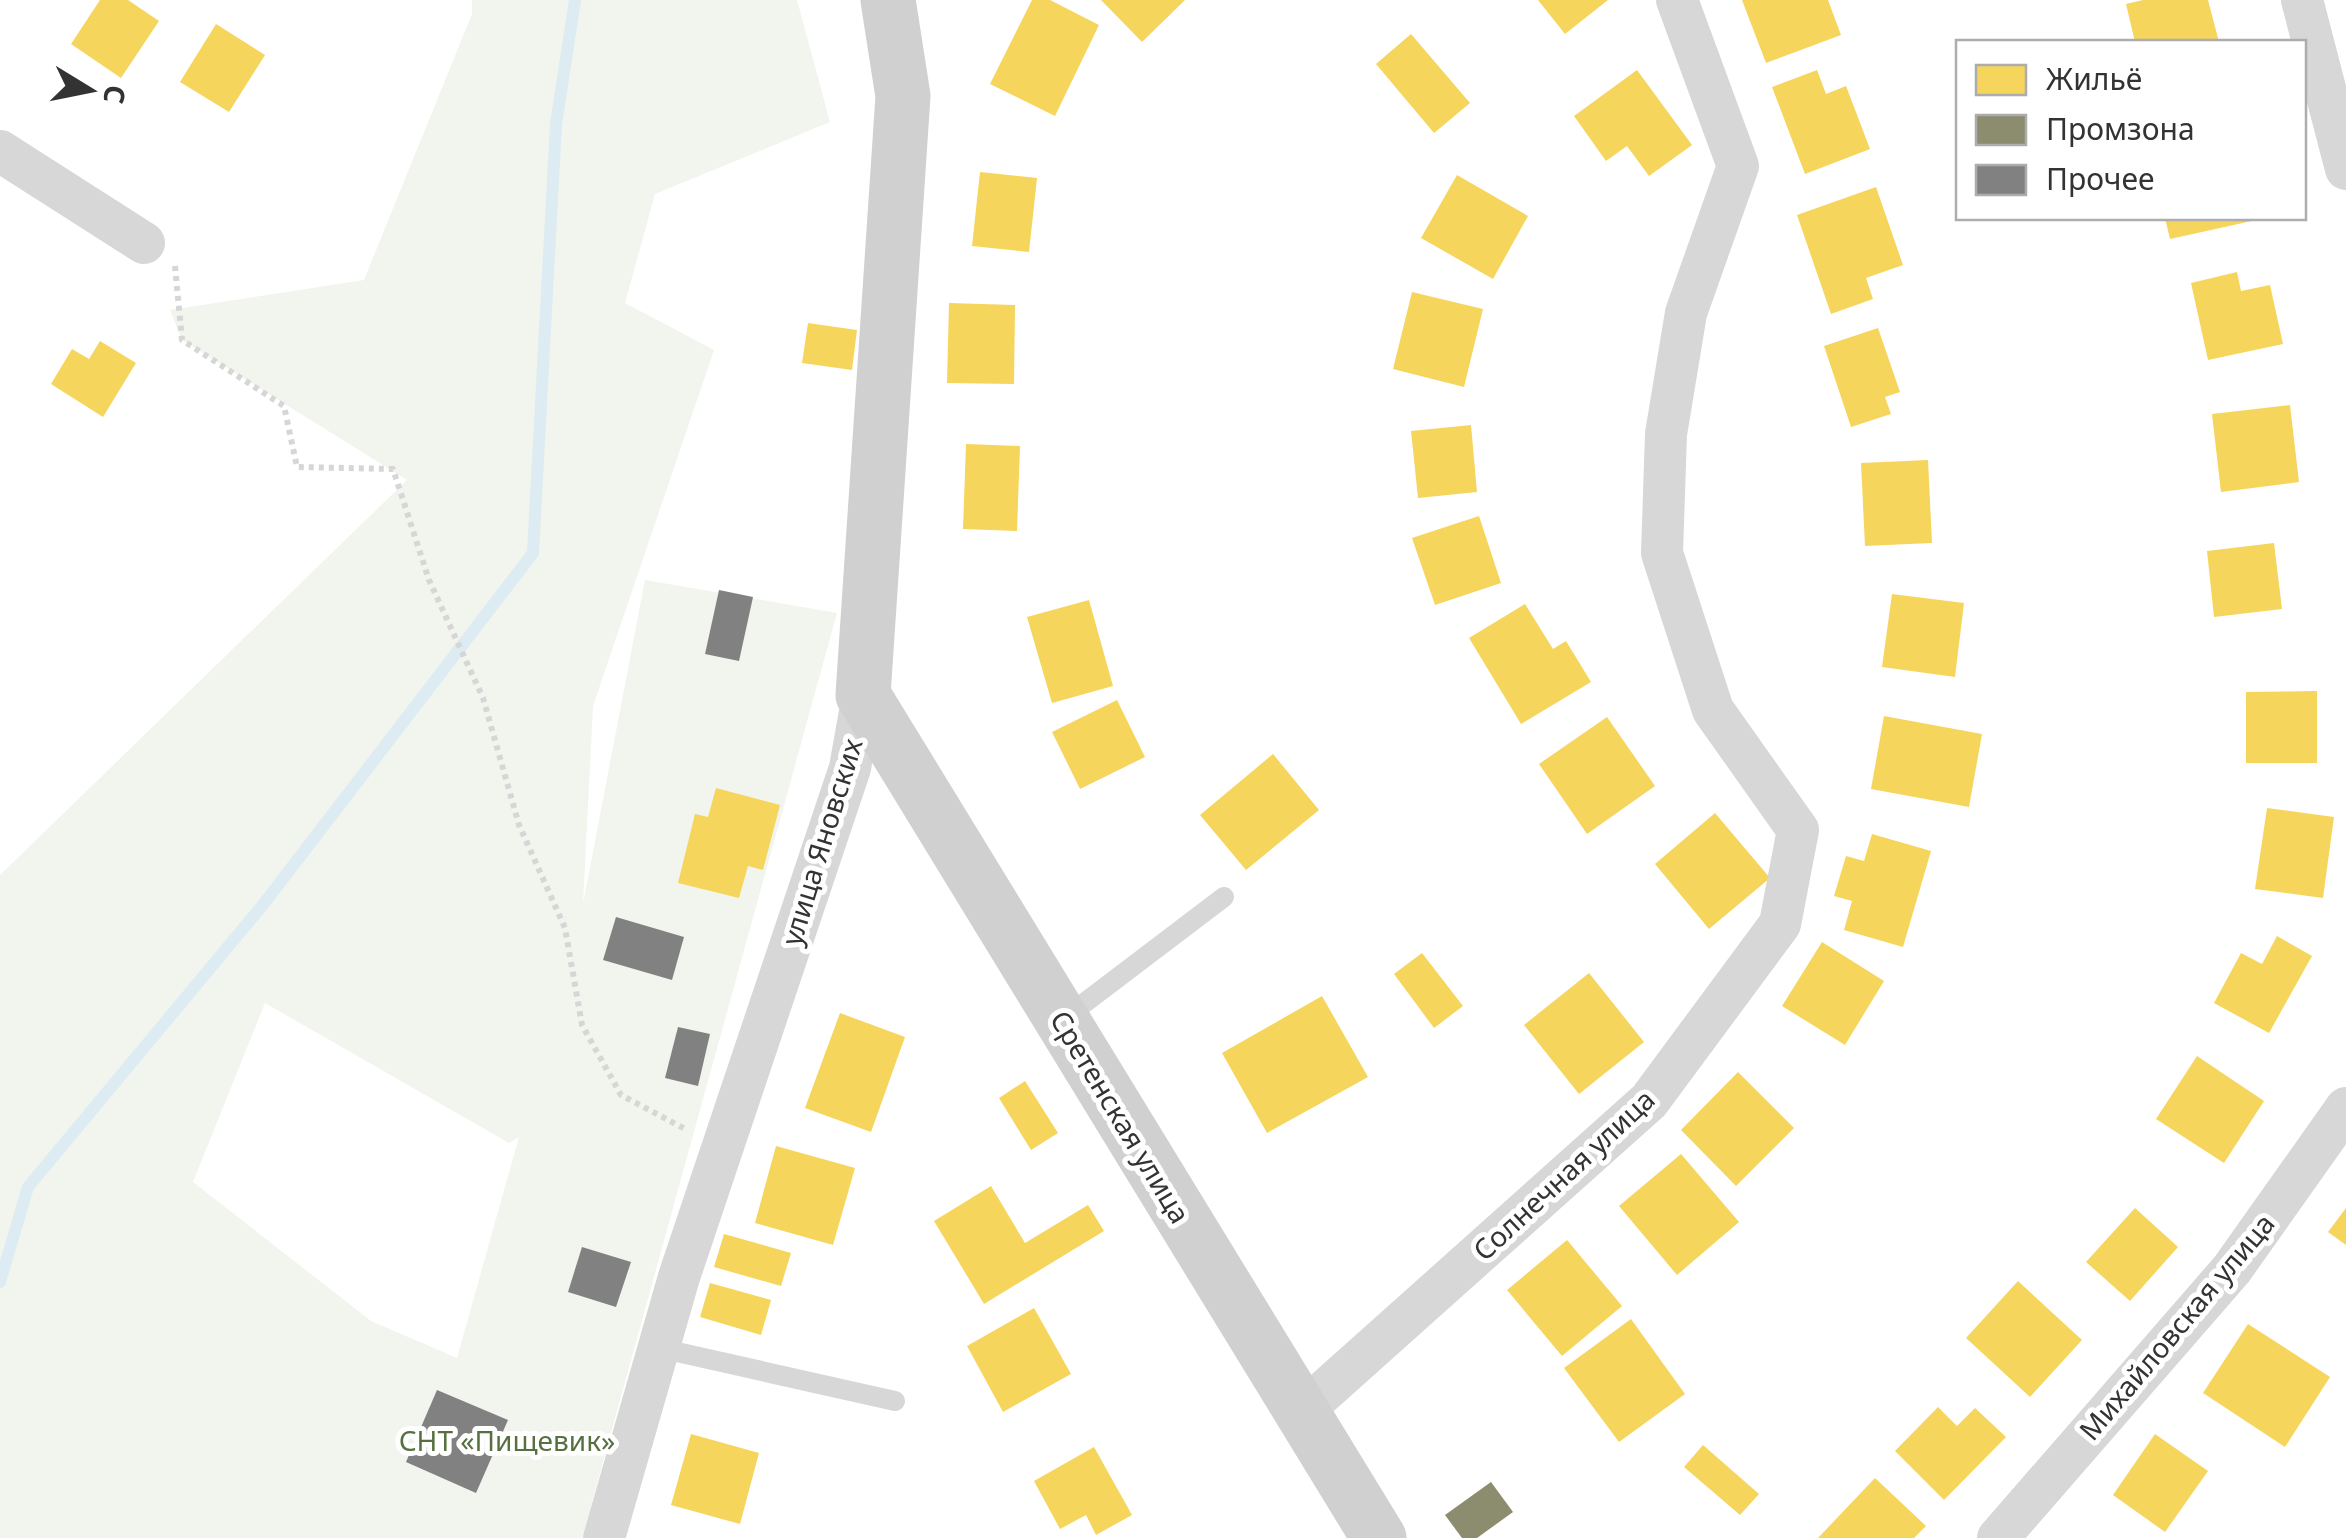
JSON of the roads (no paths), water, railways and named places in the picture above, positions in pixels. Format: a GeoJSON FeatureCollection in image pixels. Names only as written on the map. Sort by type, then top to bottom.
{"type":"FeatureCollection","features":[{"type":"Feature","properties":{"kind":"street","name":"улица Яновских"},"geometry":{"type":"LineString","coordinates":[[604,1538],[722,1149],[850,768],[862,695],[903,96],[888,0]]}},
{"type":"Feature","properties":{"kind":"street","name":"Солнечная улица"},"geometry":{"type":"LineString","coordinates":[[1300,1414],[1649,1101],[1780,924],[1798,830],[1712,710],[1662,553],[1666,434],[1686,312],[1738,166],[1676,0]]}},
{"type":"Feature","properties":{"kind":"street"},"geometry":{"type":"LineString","coordinates":[[2302,0],[2346,168]]}},
{"type":"Feature","properties":{"kind":"street"},"geometry":{"type":"LineString","coordinates":[[0,151],[159,251]]}},
{"type":"Feature","properties":{"kind":"street","name":"Сретенская улица"},"geometry":{"type":"LineString","coordinates":[[862,695],[1379,1538]]}},
{"type":"Feature","properties":{"kind":"street","name":"Михайловская улица"},"geometry":{"type":"LineString","coordinates":[[1998,1538],[2232,1268],[2346,1108]]}},
{"type":"Feature","properties":{"kind":"lane"},"geometry":{"type":"LineString","coordinates":[[1061,1021],[1224,897]]}},
{"type":"Feature","properties":{"kind":"lane"},"geometry":{"type":"LineString","coordinates":[[659,1348],[895,1402]]}},
{"type":"Feature","properties":{"kind":"waterway"},"geometry":{"type":"LineString","coordinates":[[0,1282],[28,1187],[262,906],[533,553],[556,124],[575,0]]}},
{"type":"Feature","properties":{"kind":"park label","name":"СНТ «Пищевик»"},"geometry":{"type":"Point","coordinates":[507,1441]}}]}
